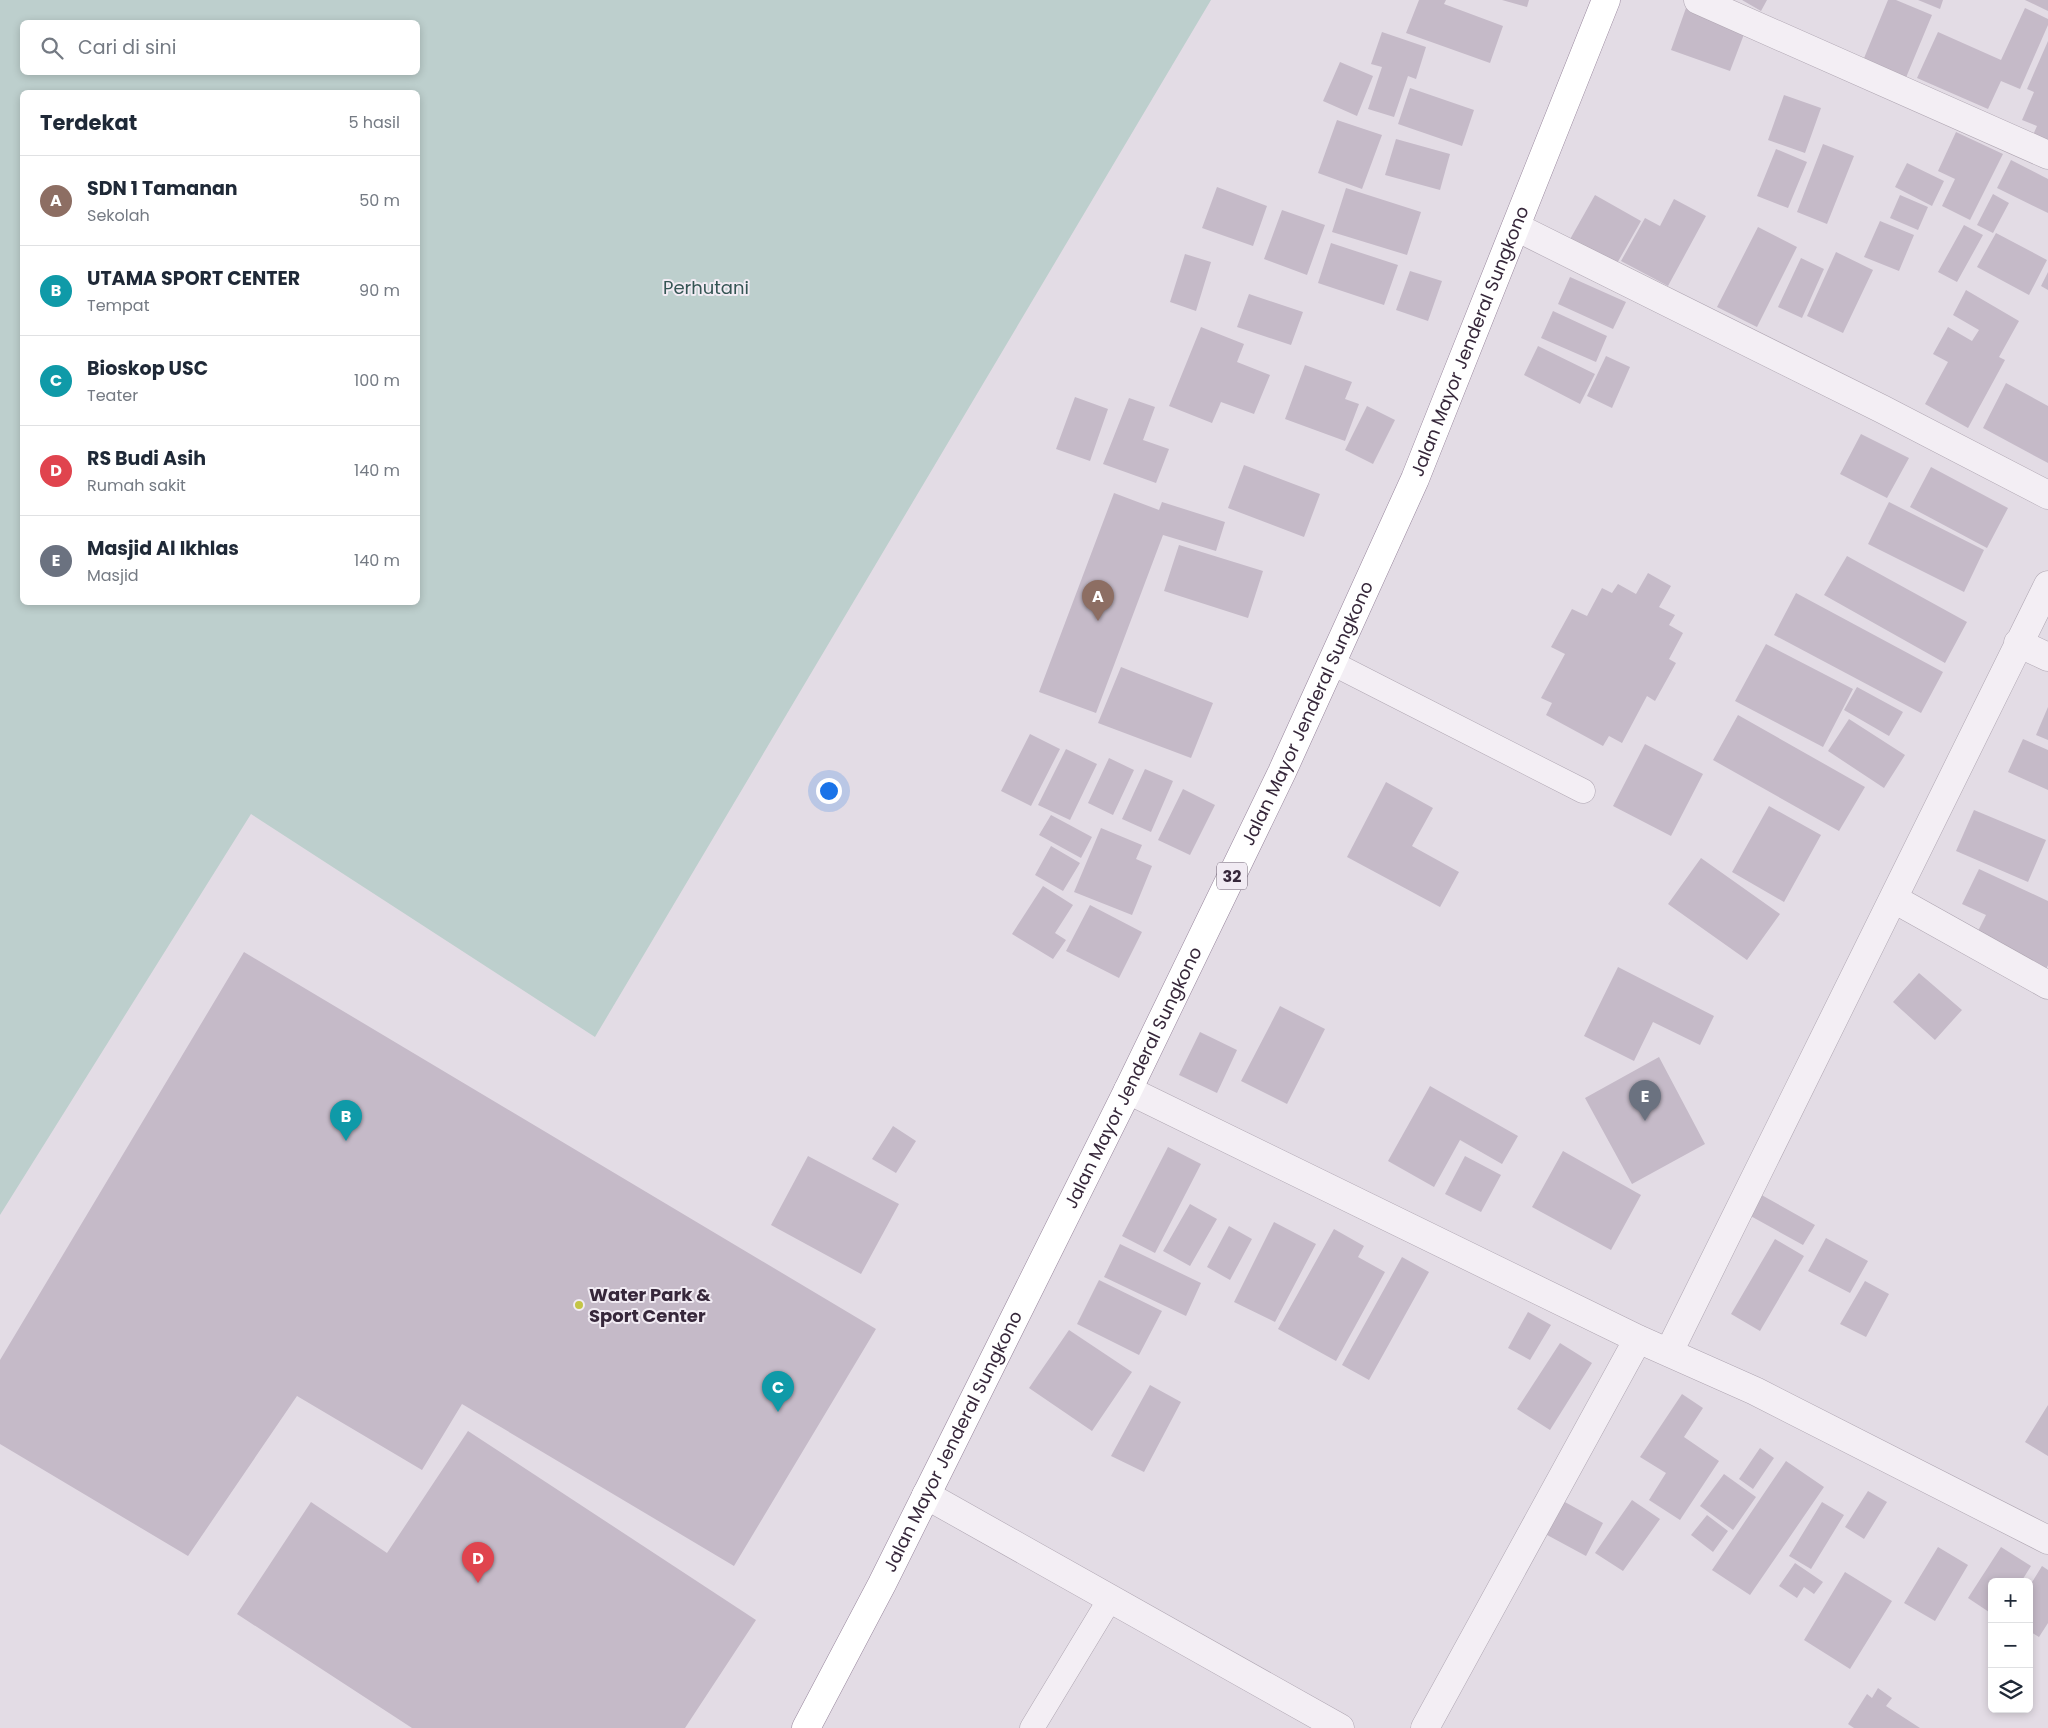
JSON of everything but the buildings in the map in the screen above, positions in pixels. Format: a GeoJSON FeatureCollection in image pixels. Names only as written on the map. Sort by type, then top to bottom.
{"type":"FeatureCollection","features":[{"type":"Feature","properties":{"kind":"highway","name":"Jalan Mayor Jenderal Sungkono"},"geometry":{"type":"LineString","coordinates":[[806,1728],[882,1584],[1128,1090],[1282,772],[1415,480],[1606,0]]}},
{"type":"Feature","properties":{"kind":"street"},"geometry":{"type":"LineString","coordinates":[[1698,0],[2048,155]]}},
{"type":"Feature","properties":{"kind":"street"},"geometry":{"type":"LineString","coordinates":[[1516,227],[1882,408],[2048,495]]}},
{"type":"Feature","properties":{"kind":"street"},"geometry":{"type":"LineString","coordinates":[[1669,1352],[2048,585]]}},
{"type":"Feature","properties":{"kind":"street"},"geometry":{"type":"LineString","coordinates":[[2018,643],[2048,657]]}},
{"type":"Feature","properties":{"kind":"street"},"geometry":{"type":"LineString","coordinates":[[1894,899],[2048,985]]}},
{"type":"Feature","properties":{"kind":"street"},"geometry":{"type":"LineString","coordinates":[[1128,1090],[1638,1339],[1756,1391],[2048,1540]]}},
{"type":"Feature","properties":{"kind":"street"},"geometry":{"type":"LineString","coordinates":[[1425,1728],[1638,1339]]}},
{"type":"Feature","properties":{"kind":"street"},"geometry":{"type":"LineString","coordinates":[[926,1495],[1340,1728]]}},
{"type":"Feature","properties":{"kind":"lane"},"geometry":{"type":"LineString","coordinates":[[1332,663],[1583,791]]}},
{"type":"Feature","properties":{"kind":"lane"},"geometry":{"type":"LineString","coordinates":[[1032,1728],[1110,1599]]}},
{"type":"Feature","properties":{"kind":"green space","name":"Perhutani"},"geometry":{"type":"Polygon","coordinates":[[[0,0],[1211,0],[595,1037],[251,814],[0,1215],[0,0]]]}},
{"type":"Feature","properties":{"kind":"place","name":"SDN 1 Tamanan"},"geometry":{"type":"Point","coordinates":[1098,621]}},
{"type":"Feature","properties":{"kind":"place","name":"Masjid Al Ikhlas"},"geometry":{"type":"Point","coordinates":[1645,1121]}},
{"type":"Feature","properties":{"kind":"place","name":"UTAMA SPORT CENTER"},"geometry":{"type":"Point","coordinates":[346,1141]}},
{"type":"Feature","properties":{"kind":"place","name":"Water Park & Sport Center"},"geometry":{"type":"Point","coordinates":[579,1305]}},
{"type":"Feature","properties":{"kind":"place","name":"Bioskop USC"},"geometry":{"type":"Point","coordinates":[778,1412]}},
{"type":"Feature","properties":{"kind":"place","name":"RS Budi Asih"},"geometry":{"type":"Point","coordinates":[478,1583]}}]}
